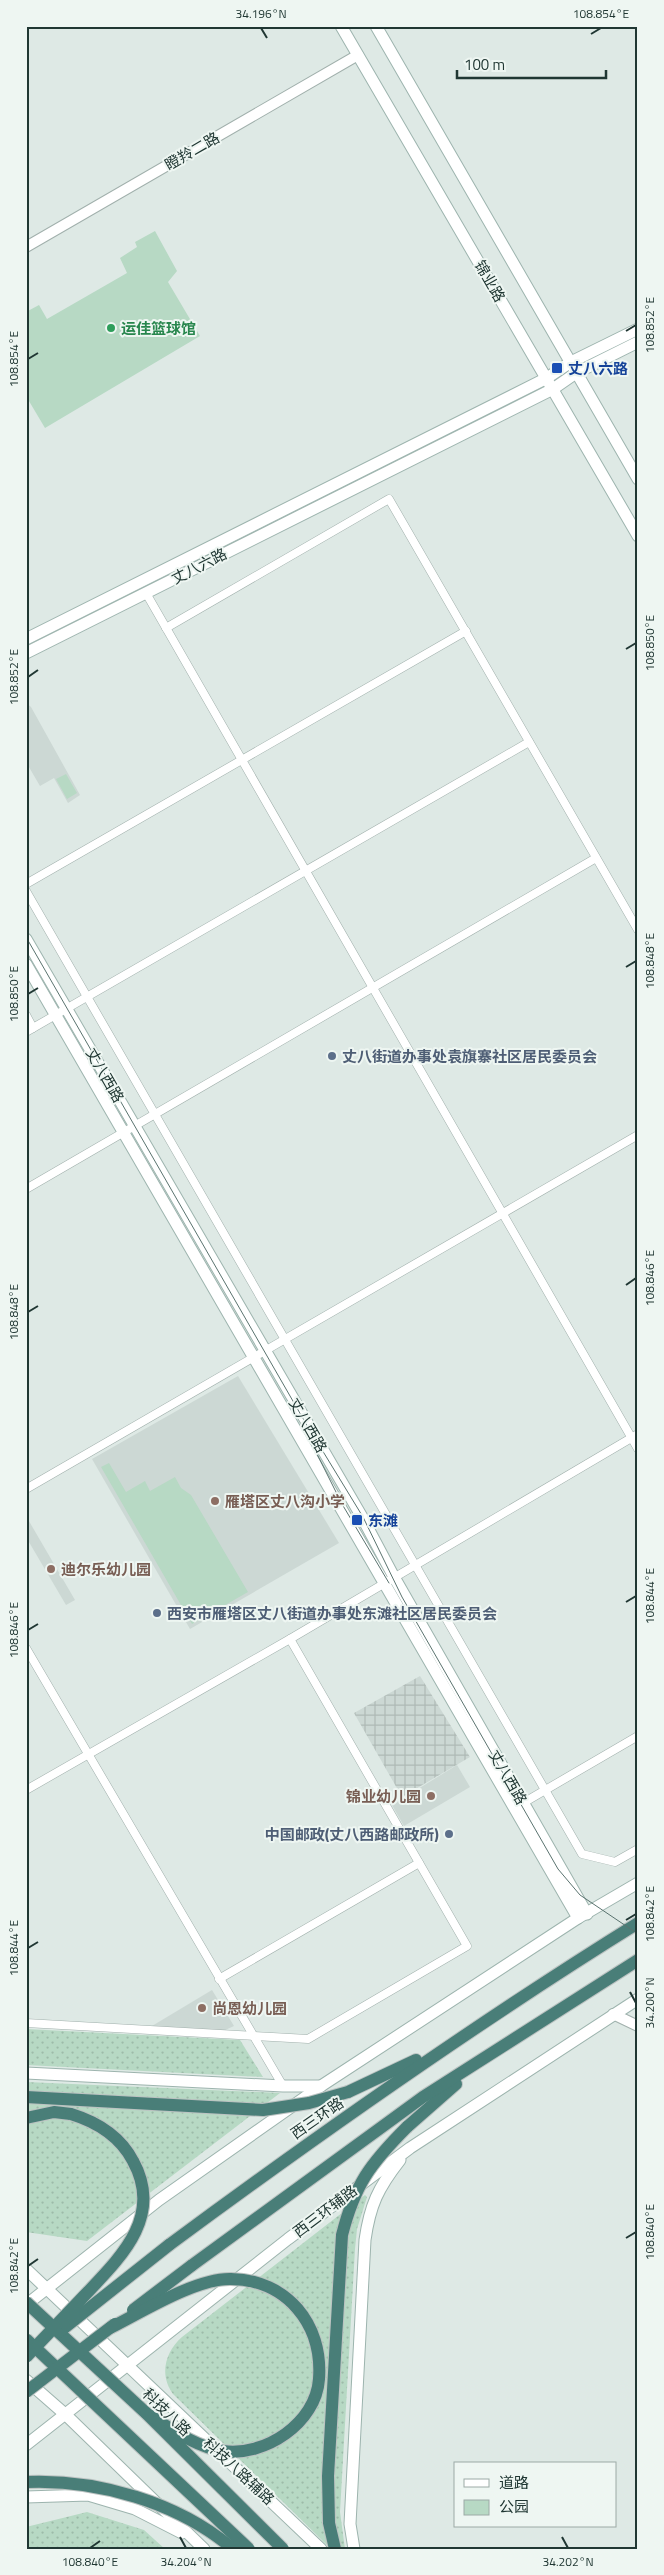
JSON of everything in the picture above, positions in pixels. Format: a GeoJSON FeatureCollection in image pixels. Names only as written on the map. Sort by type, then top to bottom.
{"type":"FeatureCollection","features":[{"type":"Feature","properties":{"kind":"highway","name":"西三环路"},"geometry":{"type":"LineString","coordinates":[[26,2357],[170,2245],[446,2047],[638,1923]]}},
{"type":"Feature","properties":{"kind":"highway"},"geometry":{"type":"LineString","coordinates":[[26,2392],[191,2266],[423,2097],[638,1960]]}},
{"type":"Feature","properties":{"kind":"highway"},"geometry":{"type":"LineString","coordinates":[[26,2097],[263,2110],[309,2103],[348,2092],[446,2047]]}},
{"type":"Feature","properties":{"kind":"highway"},"geometry":{"type":"LineString","coordinates":[[335,2549],[329,2523],[328,2476],[342,2235],[348,2209],[361,2179],[378,2156],[407,2127],[489,2054]]}},
{"type":"Feature","properties":{"kind":"highway"},"geometry":{"type":"LineString","coordinates":[[26,2118],[54,2112],[87,2118],[117,2138],[128,2152],[136,2167],[143,2191],[140,2222],[126,2251],[26,2357]]}},
{"type":"Feature","properties":{"kind":"highway"},"geometry":{"type":"LineString","coordinates":[[110,2328],[194,2286],[230,2278],[255,2281],[273,2288],[304,2315],[313,2334],[318,2354],[319,2380],[314,2399],[290,2431],[277,2441],[249,2451],[222,2451],[195,2443],[146,2414]]}},
{"type":"Feature","properties":{"kind":"highway","name":"科技八路"},"geometry":{"type":"LineString","coordinates":[[26,2303],[146,2414],[283,2549]]}},
{"type":"Feature","properties":{"kind":"highway"},"geometry":{"type":"LineString","coordinates":[[26,2339],[249,2549]]}},
{"type":"Feature","properties":{"kind":"highway"},"geometry":{"type":"LineString","coordinates":[[26,2482],[52,2480],[113,2491],[150,2503],[203,2527],[233,2549]]}},
{"type":"Feature","properties":{"kind":"main road","name":"锦业路"},"geometry":{"type":"LineString","coordinates":[[342,26],[638,536]]}},
{"type":"Feature","properties":{"kind":"main road","name":"锦业路"},"geometry":{"type":"LineString","coordinates":[[376,26],[638,479]]}},
{"type":"Feature","properties":{"kind":"main road","name":"丈八六路"},"geometry":{"type":"LineString","coordinates":[[26,653],[550,384],[571,362],[638,329]]}},
{"type":"Feature","properties":{"kind":"main road","name":"丈八六路"},"geometry":{"type":"LineString","coordinates":[[26,639],[638,342]]}},
{"type":"Feature","properties":{"kind":"main road","name":"丈八西路"},"geometry":{"type":"LineString","coordinates":[[26,939],[362,1517],[389,1580],[582,1916]]}},
{"type":"Feature","properties":{"kind":"main road","name":"丈八西路"},"geometry":{"type":"LineString","coordinates":[[26,964],[253,1356],[523,1802],[582,1916]]}},
{"type":"Feature","properties":{"kind":"main road"},"geometry":{"type":"LineString","coordinates":[[26,2303],[48,2288],[159,2200],[322,2086],[582,1916],[638,1883]]}},
{"type":"Feature","properties":{"kind":"main road","name":"西三环辅路"},"geometry":{"type":"LineString","coordinates":[[26,2445],[66,2415],[127,2364],[410,2148],[638,1999]]}},
{"type":"Feature","properties":{"kind":"main road"},"geometry":{"type":"LineString","coordinates":[[26,2073],[283,2086],[322,2086]]}},
{"type":"Feature","properties":{"kind":"main road"},"geometry":{"type":"LineString","coordinates":[[354,2549],[350,2524],[365,2240],[369,2212],[384,2181],[410,2148]]}},
{"type":"Feature","properties":{"kind":"main road","name":"科技八路辅路"},"geometry":{"type":"LineString","coordinates":[[26,2268],[321,2549]]}},
{"type":"Feature","properties":{"kind":"main road"},"geometry":{"type":"LineString","coordinates":[[26,2380],[66,2415],[204,2549]]}},
{"type":"Feature","properties":{"kind":"main road"},"geometry":{"type":"LineString","coordinates":[[26,2497],[88,2495],[135,2509],[192,2538]]}},
{"type":"Feature","properties":{"kind":"street","name":"瞪羚二路"},"geometry":{"type":"LineString","coordinates":[[26,246],[358,55]]}},
{"type":"Feature","properties":{"kind":"street"},"geometry":{"type":"LineString","coordinates":[[166,628],[388,498],[638,930]]}},
{"type":"Feature","properties":{"kind":"street"},"geometry":{"type":"LineString","coordinates":[[146,593],[501,1214],[634,1436],[638,1449]]}},
{"type":"Feature","properties":{"kind":"street"},"geometry":{"type":"LineString","coordinates":[[26,884],[466,631]]}},
{"type":"Feature","properties":{"kind":"street"},"geometry":{"type":"LineString","coordinates":[[26,1015],[30,1030],[529,742]]}},
{"type":"Feature","properties":{"kind":"street"},"geometry":{"type":"LineString","coordinates":[[26,1189],[596,858]]}},
{"type":"Feature","properties":{"kind":"street"},"geometry":{"type":"LineString","coordinates":[[26,891],[582,1854],[616,1862],[638,1849]]}},
{"type":"Feature","properties":{"kind":"street"},"geometry":{"type":"LineString","coordinates":[[26,1489],[638,1135]]}},
{"type":"Feature","properties":{"kind":"street"},"geometry":{"type":"LineString","coordinates":[[26,1790],[290,1639],[634,1436]]}},
{"type":"Feature","properties":{"kind":"street"},"geometry":{"type":"LineString","coordinates":[[26,2024],[250,2034],[308,2039],[467,1946],[290,1639]]}},
{"type":"Feature","properties":{"kind":"street"},"geometry":{"type":"LineString","coordinates":[[26,1648],[250,2034],[283,2086]]}},
{"type":"Feature","properties":{"kind":"street"},"geometry":{"type":"LineString","coordinates":[[523,1802],[638,1736]]}},
{"type":"Feature","properties":{"kind":"street"},"geometry":{"type":"LineString","coordinates":[[218,1979],[419,1863]]}},
{"type":"Feature","properties":{"kind":"street"},"geometry":{"type":"LineString","coordinates":[[613,2014],[638,2026]]}},
{"type":"Feature","properties":{"kind":"shaded area"},"geometry":{"type":"Polygon","coordinates":[[[26,703],[31,707],[80,795],[68,803],[54,778],[40,786],[26,762],[26,703]]]}},
{"type":"Feature","properties":{"kind":"shaded area","name":"雁塔区丈八沟小学"},"geometry":{"type":"Polygon","coordinates":[[[238,1376],[339,1543],[190,1629],[92,1459],[238,1376]]]}},
{"type":"Feature","properties":{"kind":"shaded area","name":"迪尔乐幼儿园"},"geometry":{"type":"Polygon","coordinates":[[[26,1516],[75,1600],[66,1605],[26,1537],[26,1516]]]}},
{"type":"Feature","properties":{"kind":"shaded area"},"geometry":{"type":"Polygon","coordinates":[[[420,1676],[470,1757],[402,1797],[354,1713],[420,1676]]]}},
{"type":"Feature","properties":{"kind":"shaded area","name":"锦业幼儿园"},"geometry":{"type":"Polygon","coordinates":[[[457,1765],[470,1787],[404,1826],[392,1805],[457,1765]]]}},
{"type":"Feature","properties":{"kind":"shaded area","name":"尚恩幼儿园"},"geometry":{"type":"Polygon","coordinates":[[[212,1990],[234,2026],[223,2031],[152,2026],[212,1990]]]}},
{"type":"Feature","properties":{"kind":"green space","name":"运佳篮球馆"},"geometry":{"type":"Polygon","coordinates":[[[155,231],[177,271],[168,282],[200,336],[45,428],[26,396],[26,312],[39,305],[47,319],[127,273],[120,258],[137,247],[135,242],[155,231]]]}},
{"type":"Feature","properties":{"kind":"green space"},"geometry":{"type":"Polygon","coordinates":[[[66,774],[77,793],[67,799],[56,779],[66,774]]]}},
{"type":"Feature","properties":{"kind":"green space"},"geometry":{"type":"Polygon","coordinates":[[[109,1463],[126,1492],[145,1481],[150,1491],[175,1477],[181,1488],[191,1495],[248,1592],[192,1624],[101,1467],[109,1463]]]}},
{"type":"Feature","properties":{"kind":"green space"},"geometry":{"type":"Polygon","coordinates":[[[26,2029],[240,2040],[263,2077],[26,2065],[26,2029]]]}},
{"type":"Feature","properties":{"kind":"green space"},"geometry":{"type":"Polygon","coordinates":[[[26,2082],[280,2093],[87,2241],[26,2232],[26,2082]]]}},
{"type":"Feature","properties":{"kind":"green space"},"geometry":{"type":"Polygon","coordinates":[[[365,2195],[367,2197],[357,2229],[355,2249],[340,2512],[345,2549],[331,2549],[173,2394],[165,2372],[171,2350],[182,2337],[365,2195]]]}},
{"type":"Feature","properties":{"kind":"green space"},"geometry":{"type":"Polygon","coordinates":[[[87,2512],[144,2530],[165,2549],[26,2549],[26,2527],[87,2512]]]}},
{"type":"Feature","properties":{"kind":"tram line"},"geometry":{"type":"LineString","coordinates":[[26,937],[305,1422],[363,1517],[402,1597],[558,1869],[580,1895],[638,1934]]}},
{"type":"Feature","properties":{"kind":"tram line"},"geometry":{"type":"LineString","coordinates":[[317,1454],[342,1504],[389,1583]]}},
{"type":"Feature","properties":{"kind":"place","name":"运佳篮球馆"},"geometry":{"type":"Point","coordinates":[111,328]}},
{"type":"Feature","properties":{"kind":"place","name":"丈八六路"},"geometry":{"type":"Point","coordinates":[557,368]}},
{"type":"Feature","properties":{"kind":"place","name":"丈八街道办事处袁旗寨社区居民委员会"},"geometry":{"type":"Point","coordinates":[332,1056]}},
{"type":"Feature","properties":{"kind":"place","name":"雁塔区丈八沟小学"},"geometry":{"type":"Point","coordinates":[215,1501]}},
{"type":"Feature","properties":{"kind":"place","name":"东滩"},"geometry":{"type":"Point","coordinates":[357,1520]}},
{"type":"Feature","properties":{"kind":"place","name":"迪尔乐幼儿园"},"geometry":{"type":"Point","coordinates":[51,1569]}},
{"type":"Feature","properties":{"kind":"place","name":"西安市雁塔区丈八街道办事处东滩社区居民委员会"},"geometry":{"type":"Point","coordinates":[157,1613]}},
{"type":"Feature","properties":{"kind":"place","name":"锦业幼儿园"},"geometry":{"type":"Point","coordinates":[431,1796]}},
{"type":"Feature","properties":{"kind":"place","name":"中国邮政(丈八西路邮政所)"},"geometry":{"type":"Point","coordinates":[449,1834]}},
{"type":"Feature","properties":{"kind":"place","name":"尚恩幼儿园"},"geometry":{"type":"Point","coordinates":[202,2008]}}]}
